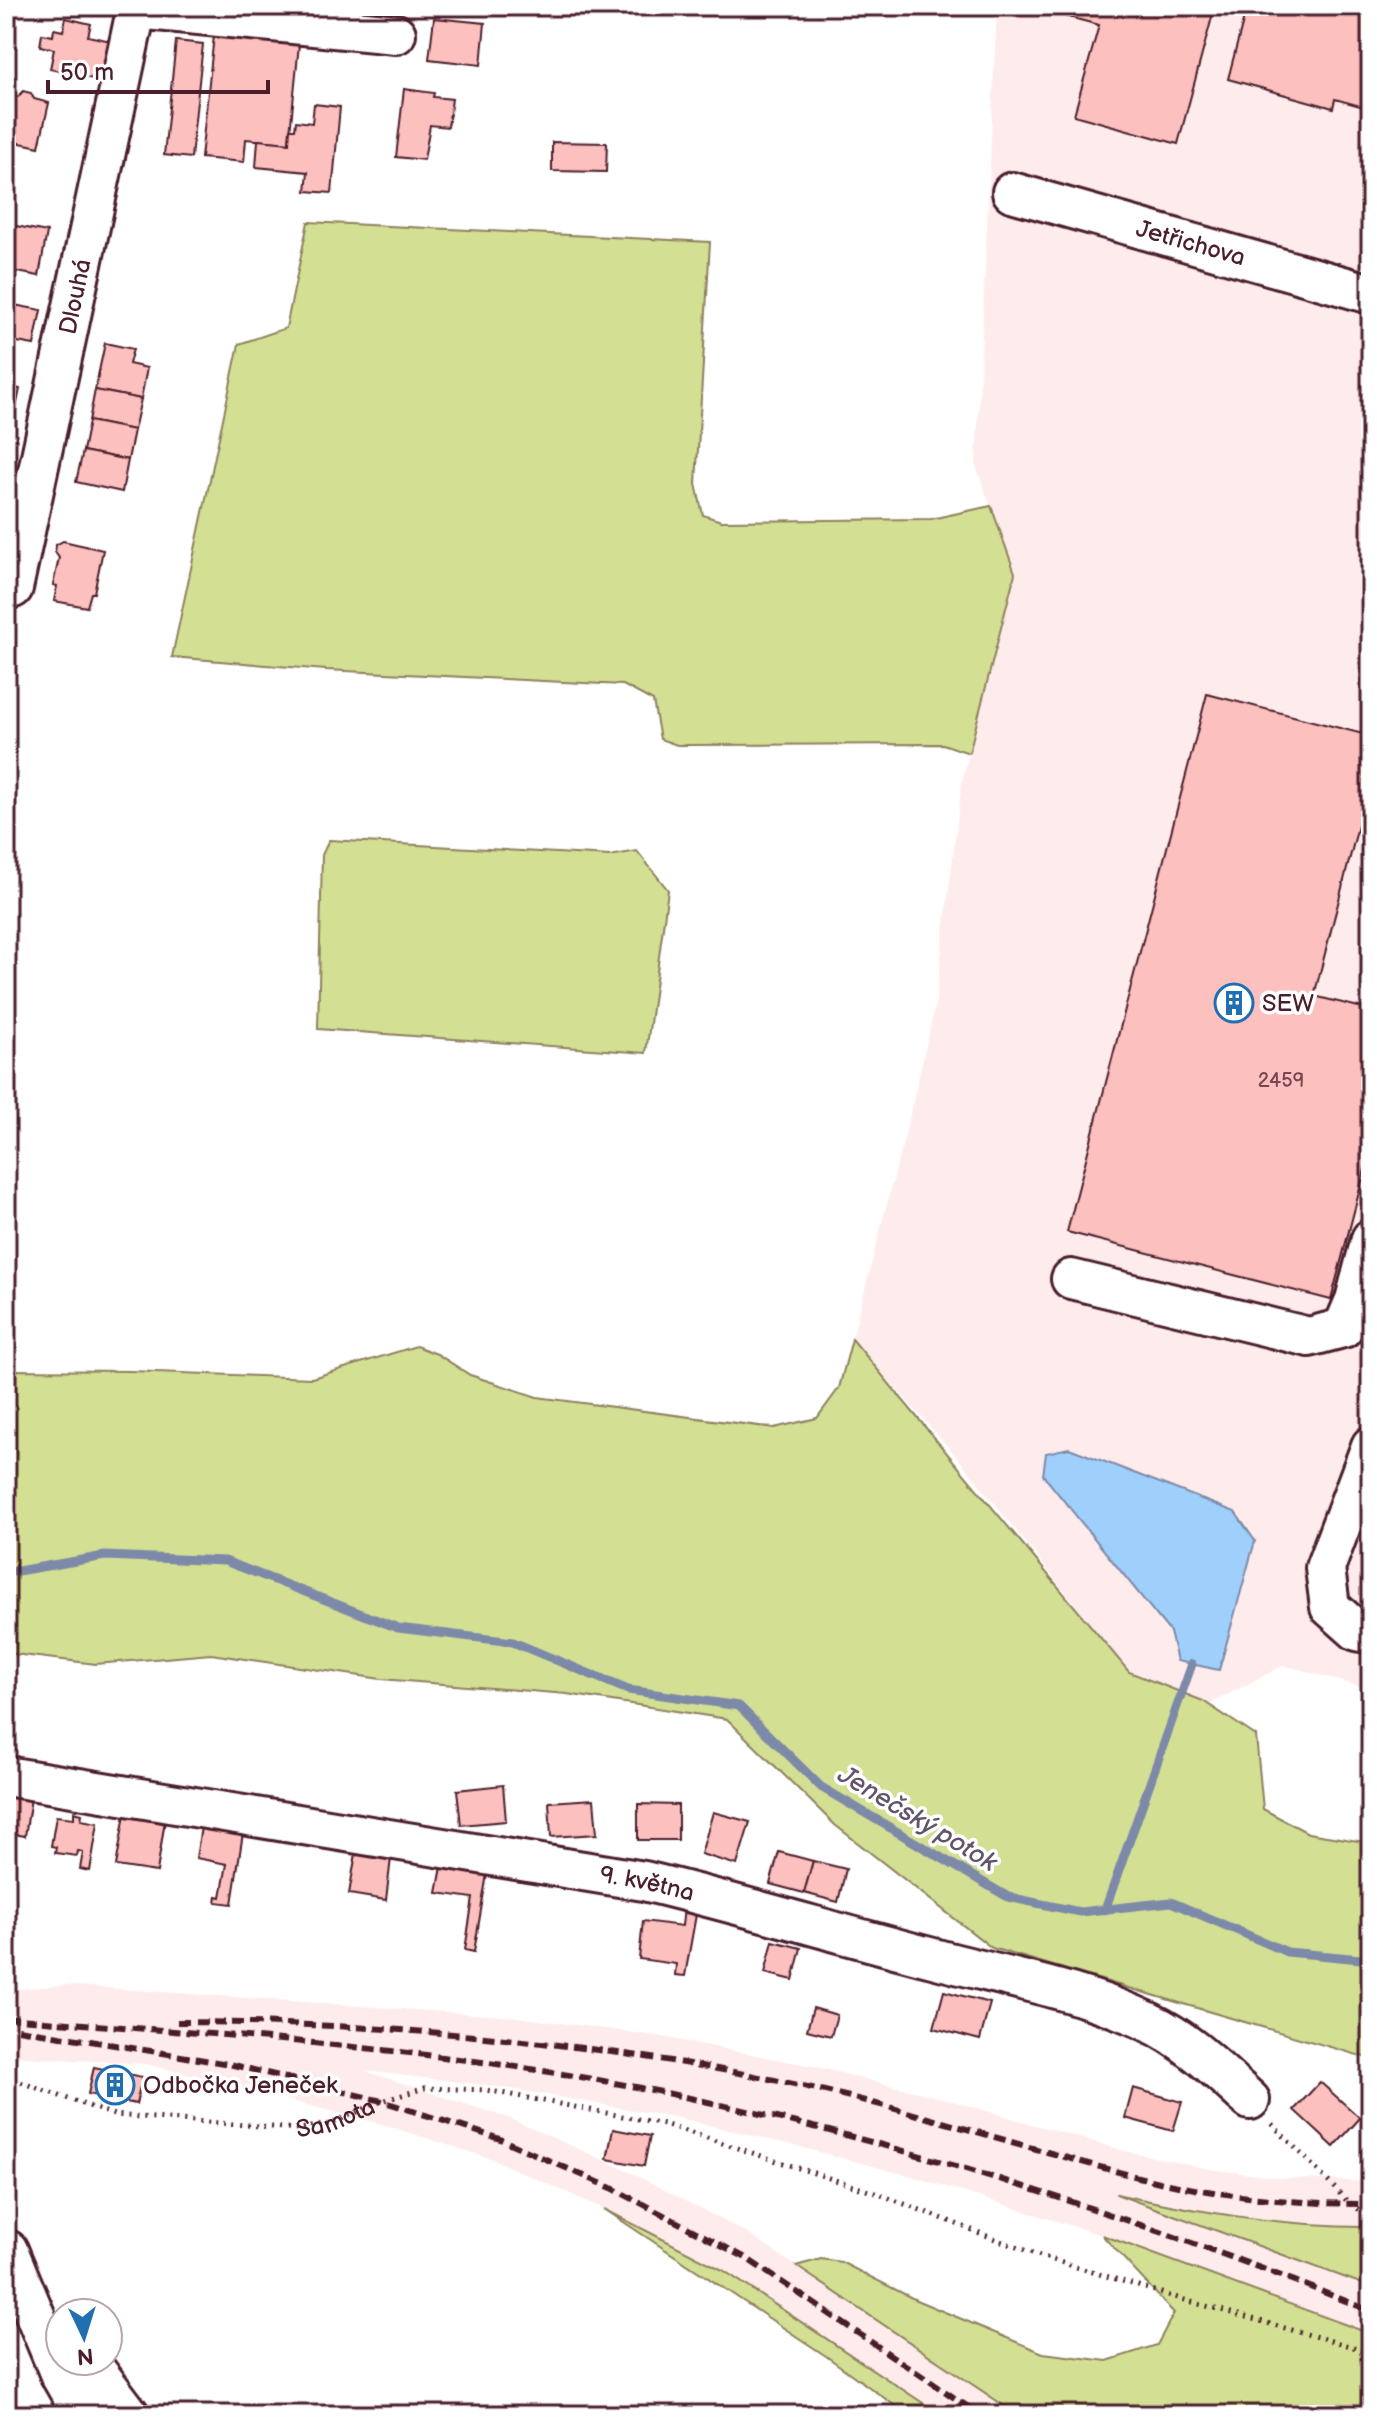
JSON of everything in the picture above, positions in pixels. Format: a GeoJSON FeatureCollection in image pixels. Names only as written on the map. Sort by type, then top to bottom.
{"type":"FeatureCollection","features":[{"type":"Feature","properties":{"kind":"street"},"geometry":{"type":"LineString","coordinates":[[136,8],[396,34]]}},
{"type":"Feature","properties":{"kind":"street","name":"Dlouhá"},"geometry":{"type":"LineString","coordinates":[[13,588],[136,8]]}},
{"type":"Feature","properties":{"kind":"street","name":"Jetřichova"},"geometry":{"type":"LineString","coordinates":[[1012,192],[1371,294]]}},
{"type":"Feature","properties":{"kind":"street"},"geometry":{"type":"LineString","coordinates":[[1071,1279],[1309,1337],[1343,1328],[1355,1300],[1371,1239]]}},
{"type":"Feature","properties":{"kind":"street"},"geometry":{"type":"LineString","coordinates":[[1371,1446],[1325,1568],[1330,1607],[1357,1631],[1371,1634]]}},
{"type":"Feature","properties":{"kind":"street","name":"9. května"},"geometry":{"type":"LineString","coordinates":[[6,1776],[644,1881],[715,1898],[1088,1999],[1149,2022],[1183,2041],[1250,2100]]}},
{"type":"Feature","properties":{"kind":"street"},"geometry":{"type":"LineString","coordinates":[[7,2249],[44,2299]]}},
{"type":"Feature","properties":{"kind":"street"},"geometry":{"type":"LineString","coordinates":[[7,2249],[60,2375],[83,2415]]}},
{"type":"Feature","properties":{"kind":"street"},"geometry":{"type":"LineString","coordinates":[[101,2377],[130,2415]]}},
{"type":"Feature","properties":{"kind":"path","name":"Samota"},"geometry":{"type":"LineString","coordinates":[[6,2077],[114,2115],[299,2129],[330,2124],[382,2101],[425,2088],[486,2090],[664,2124],[884,2196],[1037,2255],[1353,2347],[1371,2355]]}},
{"type":"Feature","properties":{"kind":"path"},"geometry":{"type":"LineString","coordinates":[[1250,2100],[1350,2204],[1371,2217]]}},
{"type":"Feature","properties":{"kind":"shaded area"},"geometry":{"type":"Polygon","coordinates":[[[997,6],[1371,6],[1371,1690],[1284,1665],[1210,1704],[1129,1672],[963,1464],[852,1339],[935,1007],[962,781],[1015,573],[976,466],[997,6]]]}},
{"type":"Feature","properties":{"kind":"shaded area"},"geometry":{"type":"Polygon","coordinates":[[[64,1985],[516,2017],[658,2036],[817,2067],[949,2100],[1125,2151],[1209,2169],[1281,2178],[1371,2182],[1371,2226],[1276,2222],[1201,2213],[1124,2196],[1371,2287],[1371,2334],[1102,2235],[914,2177],[800,2147],[679,2118],[500,2087],[365,2071],[508,2118],[624,2169],[745,2232],[1018,2415],[941,2415],[723,2270],[604,2209],[492,2159],[378,2123],[146,2064],[6,2056],[6,1990],[64,1985]]]}},
{"type":"Feature","properties":{"kind":"green space"},"geometry":{"type":"Polygon","coordinates":[[[308,222],[710,242],[696,484],[703,515],[721,521],[931,519],[991,506],[1015,573],[969,753],[943,744],[677,745],[660,739],[653,701],[623,685],[326,670],[172,657],[239,344],[286,328],[308,222]]]}},
{"type":"Feature","properties":{"kind":"green space"},"geometry":{"type":"Polygon","coordinates":[[[329,840],[610,856],[637,851],[668,890],[646,1053],[318,1029],[322,855],[329,840]]]}},
{"type":"Feature","properties":{"kind":"green space"},"geometry":{"type":"Polygon","coordinates":[[[852,1339],[1129,1672],[1203,1701],[1256,1736],[1263,1809],[1308,1833],[1371,1843],[1371,2059],[992,1948],[835,1825],[727,1719],[567,1694],[381,1679],[211,1654],[96,1664],[6,1653],[6,1370],[312,1378],[416,1346],[437,1354],[470,1375],[537,1397],[774,1428],[817,1418],[839,1388],[852,1339]]]}},
{"type":"Feature","properties":{"kind":"green space"},"geometry":{"type":"Polygon","coordinates":[[[1116,2194],[1242,2217],[1306,2224],[1371,2226],[1371,2287],[1116,2194]]]}},
{"type":"Feature","properties":{"kind":"green space"},"geometry":{"type":"Polygon","coordinates":[[[604,2209],[723,2270],[941,2415],[908,2415],[826,2356],[604,2209]]]}},
{"type":"Feature","properties":{"kind":"green space"},"geometry":{"type":"Polygon","coordinates":[[[1102,2235],[1371,2334],[1371,2415],[1018,2415],[796,2266],[821,2259],[841,2262],[916,2300],[1043,2353],[1107,2361],[1157,2345],[1174,2313],[1102,2235]]]}},
{"type":"Feature","properties":{"kind":"water"},"geometry":{"type":"Polygon","coordinates":[[[1069,1448],[1235,1512],[1255,1541],[1219,1670],[1177,1661],[1170,1632],[1043,1475],[1046,1453],[1069,1448]]]}},
{"type":"Feature","properties":{"kind":"building"},"geometry":{"type":"Polygon","coordinates":[[[1059,6],[1215,6],[1178,144],[1074,115],[1099,25],[1057,14],[1059,6]]]}},
{"type":"Feature","properties":{"kind":"building"},"geometry":{"type":"Polygon","coordinates":[[[1247,6],[1371,6],[1371,109],[1335,99],[1333,108],[1228,79],[1247,6]]]}},
{"type":"Feature","properties":{"kind":"building"},"geometry":{"type":"Polygon","coordinates":[[[66,18],[91,24],[88,36],[111,41],[102,81],[50,69],[54,49],[40,46],[42,34],[53,36],[54,29],[63,31],[66,18]]]}},
{"type":"Feature","properties":{"kind":"building"},"geometry":{"type":"Polygon","coordinates":[[[434,18],[485,23],[481,65],[429,59],[434,18]]]}},
{"type":"Feature","properties":{"kind":"building"},"geometry":{"type":"Polygon","coordinates":[[[214,35],[299,44],[289,143],[246,139],[244,162],[201,158],[214,35]]]}},
{"type":"Feature","properties":{"kind":"building"},"geometry":{"type":"Polygon","coordinates":[[[176,41],[203,44],[191,158],[164,155],[176,41]]]}},
{"type":"Feature","properties":{"kind":"building"},"geometry":{"type":"Polygon","coordinates":[[[404,89],[452,99],[448,127],[430,125],[424,160],[396,157],[404,89]]]}},
{"type":"Feature","properties":{"kind":"building"},"geometry":{"type":"Polygon","coordinates":[[[23,91],[31,93],[34,99],[49,103],[39,147],[6,140],[6,94],[18,97],[23,91]]]}},
{"type":"Feature","properties":{"kind":"building"},"geometry":{"type":"Polygon","coordinates":[[[314,104],[340,107],[332,193],[306,191],[308,172],[256,167],[258,140],[289,143],[290,129],[295,129],[296,121],[312,123],[314,104]]]}},
{"type":"Feature","properties":{"kind":"building"},"geometry":{"type":"Polygon","coordinates":[[[552,142],[607,143],[606,172],[552,171],[552,142]]]}},
{"type":"Feature","properties":{"kind":"building"},"geometry":{"type":"Polygon","coordinates":[[[6,224],[47,232],[39,276],[6,270],[6,224]]]}},
{"type":"Feature","properties":{"kind":"building"},"geometry":{"type":"Polygon","coordinates":[[[14,305],[41,310],[34,345],[6,340],[14,305]]]}},
{"type":"Feature","properties":{"kind":"building"},"geometry":{"type":"Polygon","coordinates":[[[105,343],[133,349],[129,364],[147,368],[141,399],[95,390],[105,343]]]}},
{"type":"Feature","properties":{"kind":"building"},"geometry":{"type":"Polygon","coordinates":[[[6,386],[20,389],[13,422],[6,421],[6,386]]]}},
{"type":"Feature","properties":{"kind":"building"},"geometry":{"type":"Polygon","coordinates":[[[95,390],[141,399],[134,430],[89,421],[95,390]]]}},
{"type":"Feature","properties":{"kind":"building"},"geometry":{"type":"Polygon","coordinates":[[[89,421],[134,430],[128,460],[83,451],[89,421]]]}},
{"type":"Feature","properties":{"kind":"building"},"geometry":{"type":"Polygon","coordinates":[[[83,451],[128,460],[122,492],[76,482],[83,451]]]}},
{"type":"Feature","properties":{"kind":"building"},"geometry":{"type":"Polygon","coordinates":[[[63,541],[103,550],[94,593],[91,593],[87,607],[54,601],[57,586],[53,585],[59,558],[55,552],[56,545],[63,541]]]}},
{"type":"Feature","properties":{"kind":"building","name":"SEW"},"geometry":{"type":"Polygon","coordinates":[[[1207,694],[1371,736],[1371,776],[1314,996],[1371,1010],[1371,1146],[1331,1300],[1067,1232],[1207,694]]]}},
{"type":"Feature","properties":{"kind":"building"},"geometry":{"type":"Polygon","coordinates":[[[503,1785],[506,1821],[461,1825],[457,1790],[503,1785]]]}},
{"type":"Feature","properties":{"kind":"building"},"geometry":{"type":"Polygon","coordinates":[[[6,1794],[31,1798],[25,1836],[8,1833],[7,1840],[6,1794]]]}},
{"type":"Feature","properties":{"kind":"building"},"geometry":{"type":"Polygon","coordinates":[[[594,1799],[597,1834],[551,1837],[549,1802],[594,1799]]]}},
{"type":"Feature","properties":{"kind":"building"},"geometry":{"type":"Polygon","coordinates":[[[638,1804],[678,1805],[678,1840],[638,1840],[638,1804]]]}},
{"type":"Feature","properties":{"kind":"building"},"geometry":{"type":"Polygon","coordinates":[[[74,1812],[82,1814],[81,1820],[98,1823],[90,1871],[80,1869],[83,1852],[78,1851],[77,1856],[55,1853],[56,1847],[51,1846],[56,1816],[74,1818],[74,1812]]]}},
{"type":"Feature","properties":{"kind":"building"},"geometry":{"type":"Polygon","coordinates":[[[713,1812],[750,1822],[737,1865],[701,1854],[713,1812]]]}},
{"type":"Feature","properties":{"kind":"building"},"geometry":{"type":"Polygon","coordinates":[[[125,1814],[165,1820],[157,1872],[116,1866],[125,1814]]]}},
{"type":"Feature","properties":{"kind":"building"},"geometry":{"type":"Polygon","coordinates":[[[201,1827],[243,1833],[232,1904],[216,1902],[217,1896],[221,1897],[227,1864],[196,1858],[201,1827]]]}},
{"type":"Feature","properties":{"kind":"building"},"geometry":{"type":"Polygon","coordinates":[[[779,1852],[813,1861],[804,1893],[770,1884],[779,1852]]]}},
{"type":"Feature","properties":{"kind":"building"},"geometry":{"type":"Polygon","coordinates":[[[356,1853],[391,1858],[386,1900],[349,1894],[356,1853]]]}},
{"type":"Feature","properties":{"kind":"building"},"geometry":{"type":"Polygon","coordinates":[[[813,1861],[846,1869],[838,1902],[804,1893],[813,1861]]]}},
{"type":"Feature","properties":{"kind":"building"},"geometry":{"type":"Polygon","coordinates":[[[442,1867],[487,1874],[474,1952],[465,1950],[473,1898],[437,1893],[442,1867]]]}},
{"type":"Feature","properties":{"kind":"building"},"geometry":{"type":"Polygon","coordinates":[[[684,1907],[697,1909],[685,1976],[675,1975],[676,1964],[639,1959],[643,1921],[682,1926],[684,1907]]]}},
{"type":"Feature","properties":{"kind":"building"},"geometry":{"type":"Polygon","coordinates":[[[773,1941],[801,1948],[793,1980],[765,1973],[773,1941]]]}},
{"type":"Feature","properties":{"kind":"building"},"geometry":{"type":"Polygon","coordinates":[[[944,1991],[990,2003],[980,2040],[934,2028],[944,1991]]]}},
{"type":"Feature","properties":{"kind":"building"},"geometry":{"type":"Polygon","coordinates":[[[813,2008],[837,2015],[831,2036],[807,2030],[813,2008]]]}},
{"type":"Feature","properties":{"kind":"building","name":"Odbočka Jeneček"},"geometry":{"type":"Polygon","coordinates":[[[94,2067],[142,2077],[136,2104],[88,2094],[94,2067]]]}},
{"type":"Feature","properties":{"kind":"building"},"geometry":{"type":"Polygon","coordinates":[[[1320,2082],[1360,2118],[1334,2147],[1294,2110],[1320,2082]]]}},
{"type":"Feature","properties":{"kind":"building"},"geometry":{"type":"Polygon","coordinates":[[[1133,2088],[1182,2102],[1173,2131],[1125,2118],[1133,2088]]]}},
{"type":"Feature","properties":{"kind":"building"},"geometry":{"type":"Polygon","coordinates":[[[613,2129],[650,2136],[644,2166],[607,2159],[613,2129]]]}},
{"type":"Feature","properties":{"kind":"waterway","name":"Jenečský potok"},"geometry":{"type":"LineString","coordinates":[[6,1573],[105,1556],[225,1561],[398,1628],[513,1642],[628,1690],[739,1706],[821,1787],[1008,1897],[1080,1912],[1171,1902],[1287,1952],[1371,1960]]}},
{"type":"Feature","properties":{"kind":"waterway"},"geometry":{"type":"LineString","coordinates":[[1105,1910],[1192,1664]]}},
{"type":"Feature","properties":{"kind":"railway"},"geometry":{"type":"LineString","coordinates":[[6,2018],[347,2046],[517,2067],[685,2097],[860,2139],[1032,2189],[1203,2247],[1371,2311]]}},
{"type":"Feature","properties":{"kind":"railway"},"geometry":{"type":"LineString","coordinates":[[177,2022],[417,2031],[655,2058],[842,2095],[1167,2184],[1268,2199],[1371,2204]]}},
{"type":"Feature","properties":{"kind":"railway"},"geometry":{"type":"LineString","coordinates":[[18,2029],[229,2064],[382,2101],[500,2139],[614,2189],[746,2258],[980,2415]]}},
{"type":"Feature","properties":{"kind":"place","name":"SEW"},"geometry":{"type":"Point","coordinates":[1234,1003]}},
{"type":"Feature","properties":{"kind":"place","name":"Odbočka Jeneček"},"geometry":{"type":"Point","coordinates":[115,2085]}}]}
